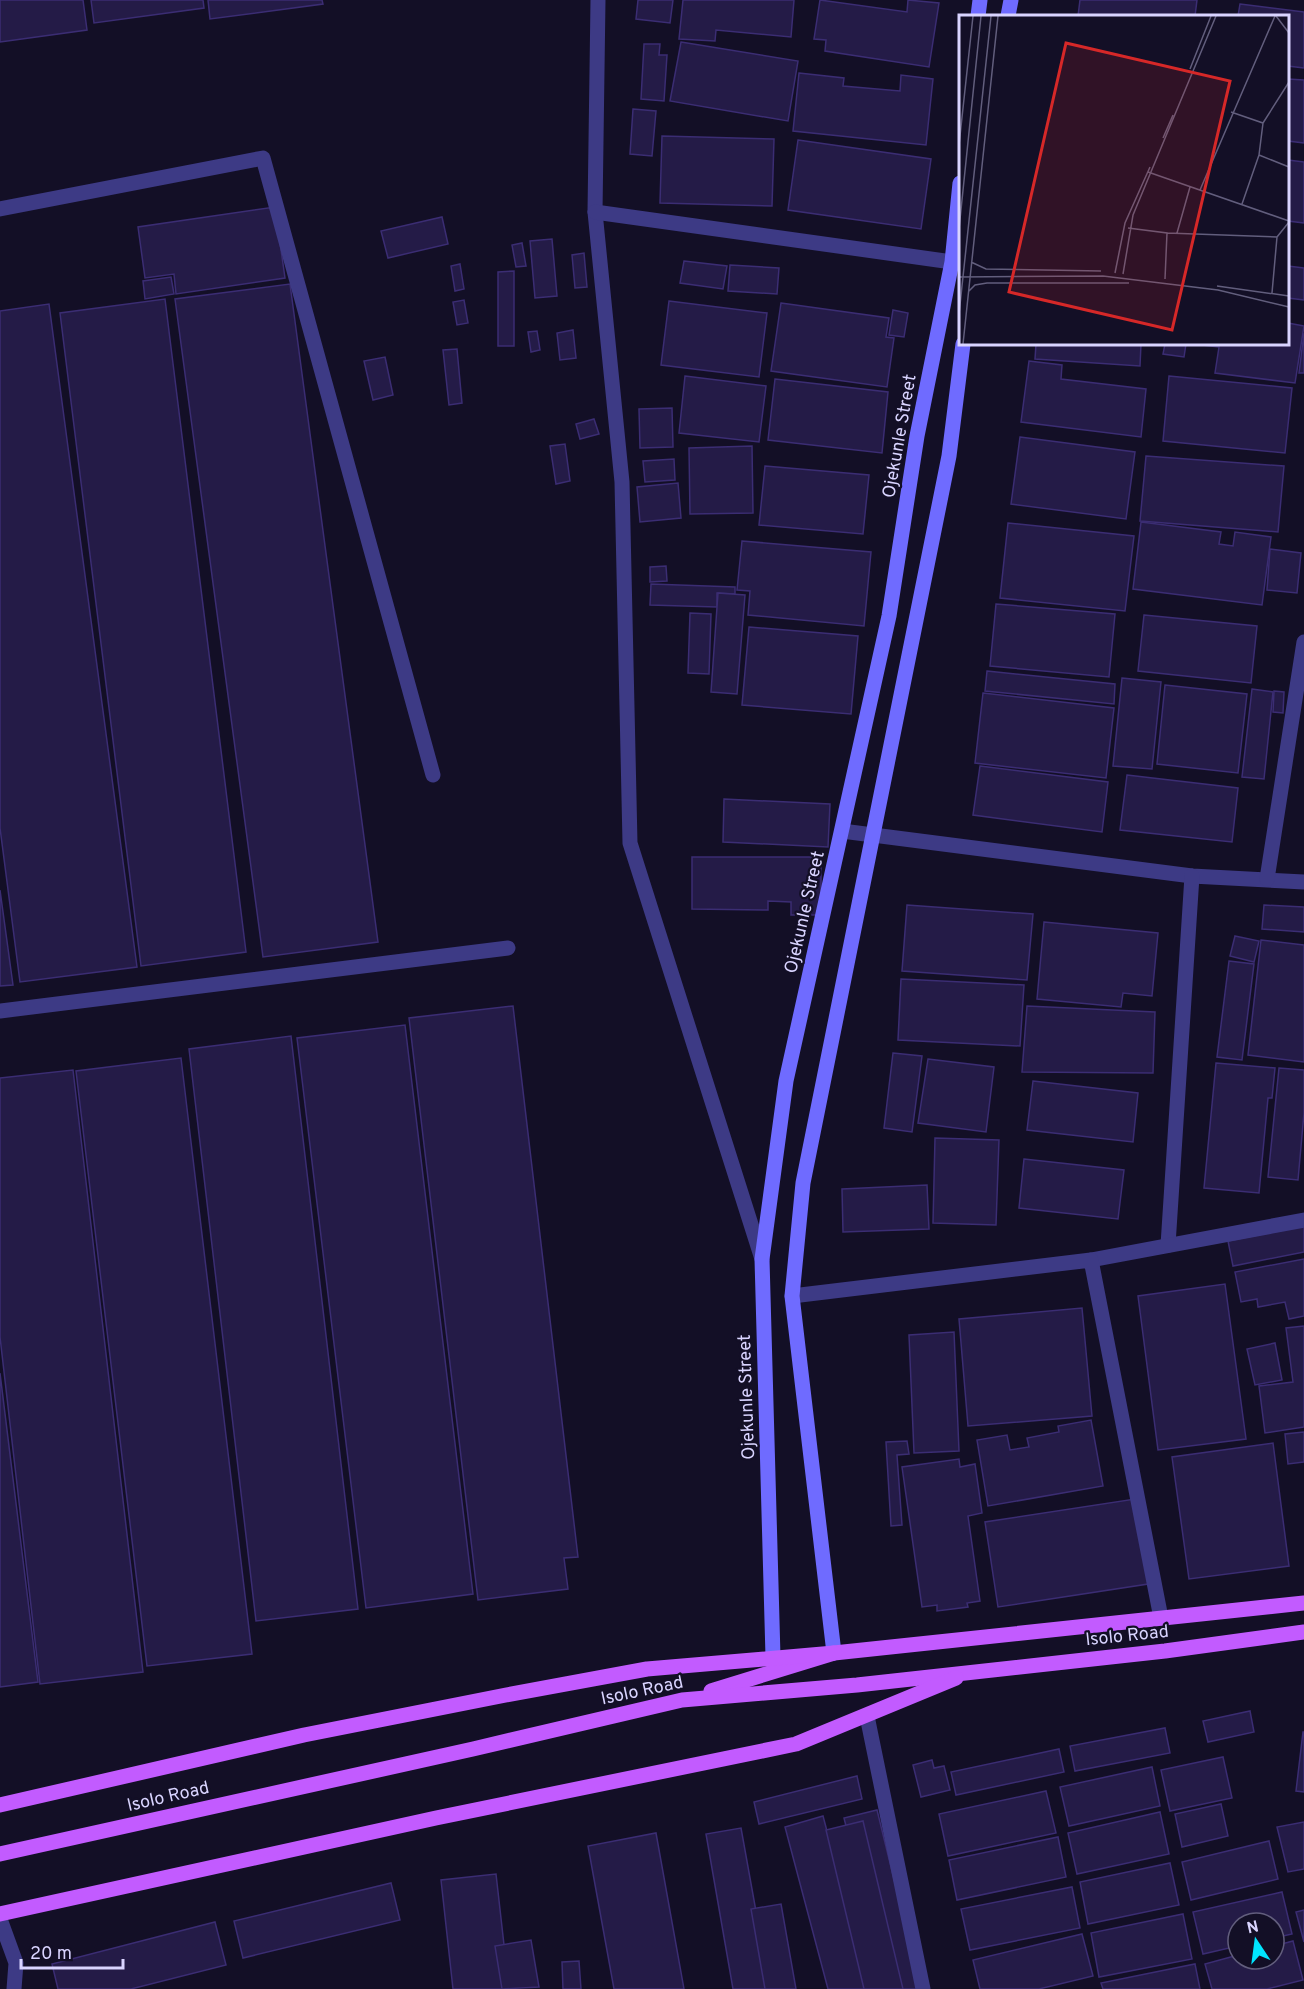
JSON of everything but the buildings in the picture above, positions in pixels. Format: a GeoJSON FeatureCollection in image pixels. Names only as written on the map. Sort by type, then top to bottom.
{"type":"FeatureCollection","features":[{"type":"Feature","properties":{"kind":"main road"},"geometry":{"type":"LineString","coordinates":[[0,1806],[304,1735],[647,1670],[834,1653],[1304,1603]]}},
{"type":"Feature","properties":{"kind":"main road","name":"Isolo Road"},"geometry":{"type":"LineString","coordinates":[[0,1854],[682,1700],[1165,1651],[1304,1632]]}},
{"type":"Feature","properties":{"kind":"main road"},"geometry":{"type":"LineString","coordinates":[[682,1700],[834,1653]]}},
{"type":"Feature","properties":{"kind":"main road"},"geometry":{"type":"LineString","coordinates":[[0,1914],[436,1818],[796,1744],[972,1671]]}},
{"type":"Feature","properties":{"kind":"street"},"geometry":{"type":"LineString","coordinates":[[598,0],[595,213],[622,482],[630,843],[762,1259]]}},
{"type":"Feature","properties":{"kind":"street"},"geometry":{"type":"LineString","coordinates":[[978,15],[980,0]]}},
{"type":"Feature","properties":{"kind":"street"},"geometry":{"type":"LineString","coordinates":[[1008,15],[1011,0]]}},
{"type":"Feature","properties":{"kind":"street"},"geometry":{"type":"LineString","coordinates":[[0,209],[263,158],[433,775]]}},
{"type":"Feature","properties":{"kind":"street","name":"Ojekunle Street"},"geometry":{"type":"LineString","coordinates":[[772,1657],[762,1259],[786,1081],[890,616],[917,436],[952,262],[959,193]]}},
{"type":"Feature","properties":{"kind":"street"},"geometry":{"type":"LineString","coordinates":[[595,213],[952,262]]}},
{"type":"Feature","properties":{"kind":"street"},"geometry":{"type":"LineString","coordinates":[[834,1653],[792,1296],[803,1183],[949,456],[963,345]]}},
{"type":"Feature","properties":{"kind":"street"},"geometry":{"type":"LineString","coordinates":[[1267,879],[1304,642]]}},
{"type":"Feature","properties":{"kind":"street"},"geometry":{"type":"LineString","coordinates":[[842,831],[874,837],[1192,876],[1304,882]]}},
{"type":"Feature","properties":{"kind":"street"},"geometry":{"type":"LineString","coordinates":[[1168,1245],[1192,876]]}},
{"type":"Feature","properties":{"kind":"street"},"geometry":{"type":"LineString","coordinates":[[0,1011],[507,948]]}},
{"type":"Feature","properties":{"kind":"street"},"geometry":{"type":"LineString","coordinates":[[792,1296],[1090,1260],[1304,1220]]}},
{"type":"Feature","properties":{"kind":"street"},"geometry":{"type":"LineString","coordinates":[[1090,1260],[1161,1618]]}},
{"type":"Feature","properties":{"kind":"street"},"geometry":{"type":"LineString","coordinates":[[867,1716],[923,1989]]}},
{"type":"Feature","properties":{"kind":"street"},"geometry":{"type":"LineString","coordinates":[[0,1919],[16,1963],[14,1989]]}}]}
